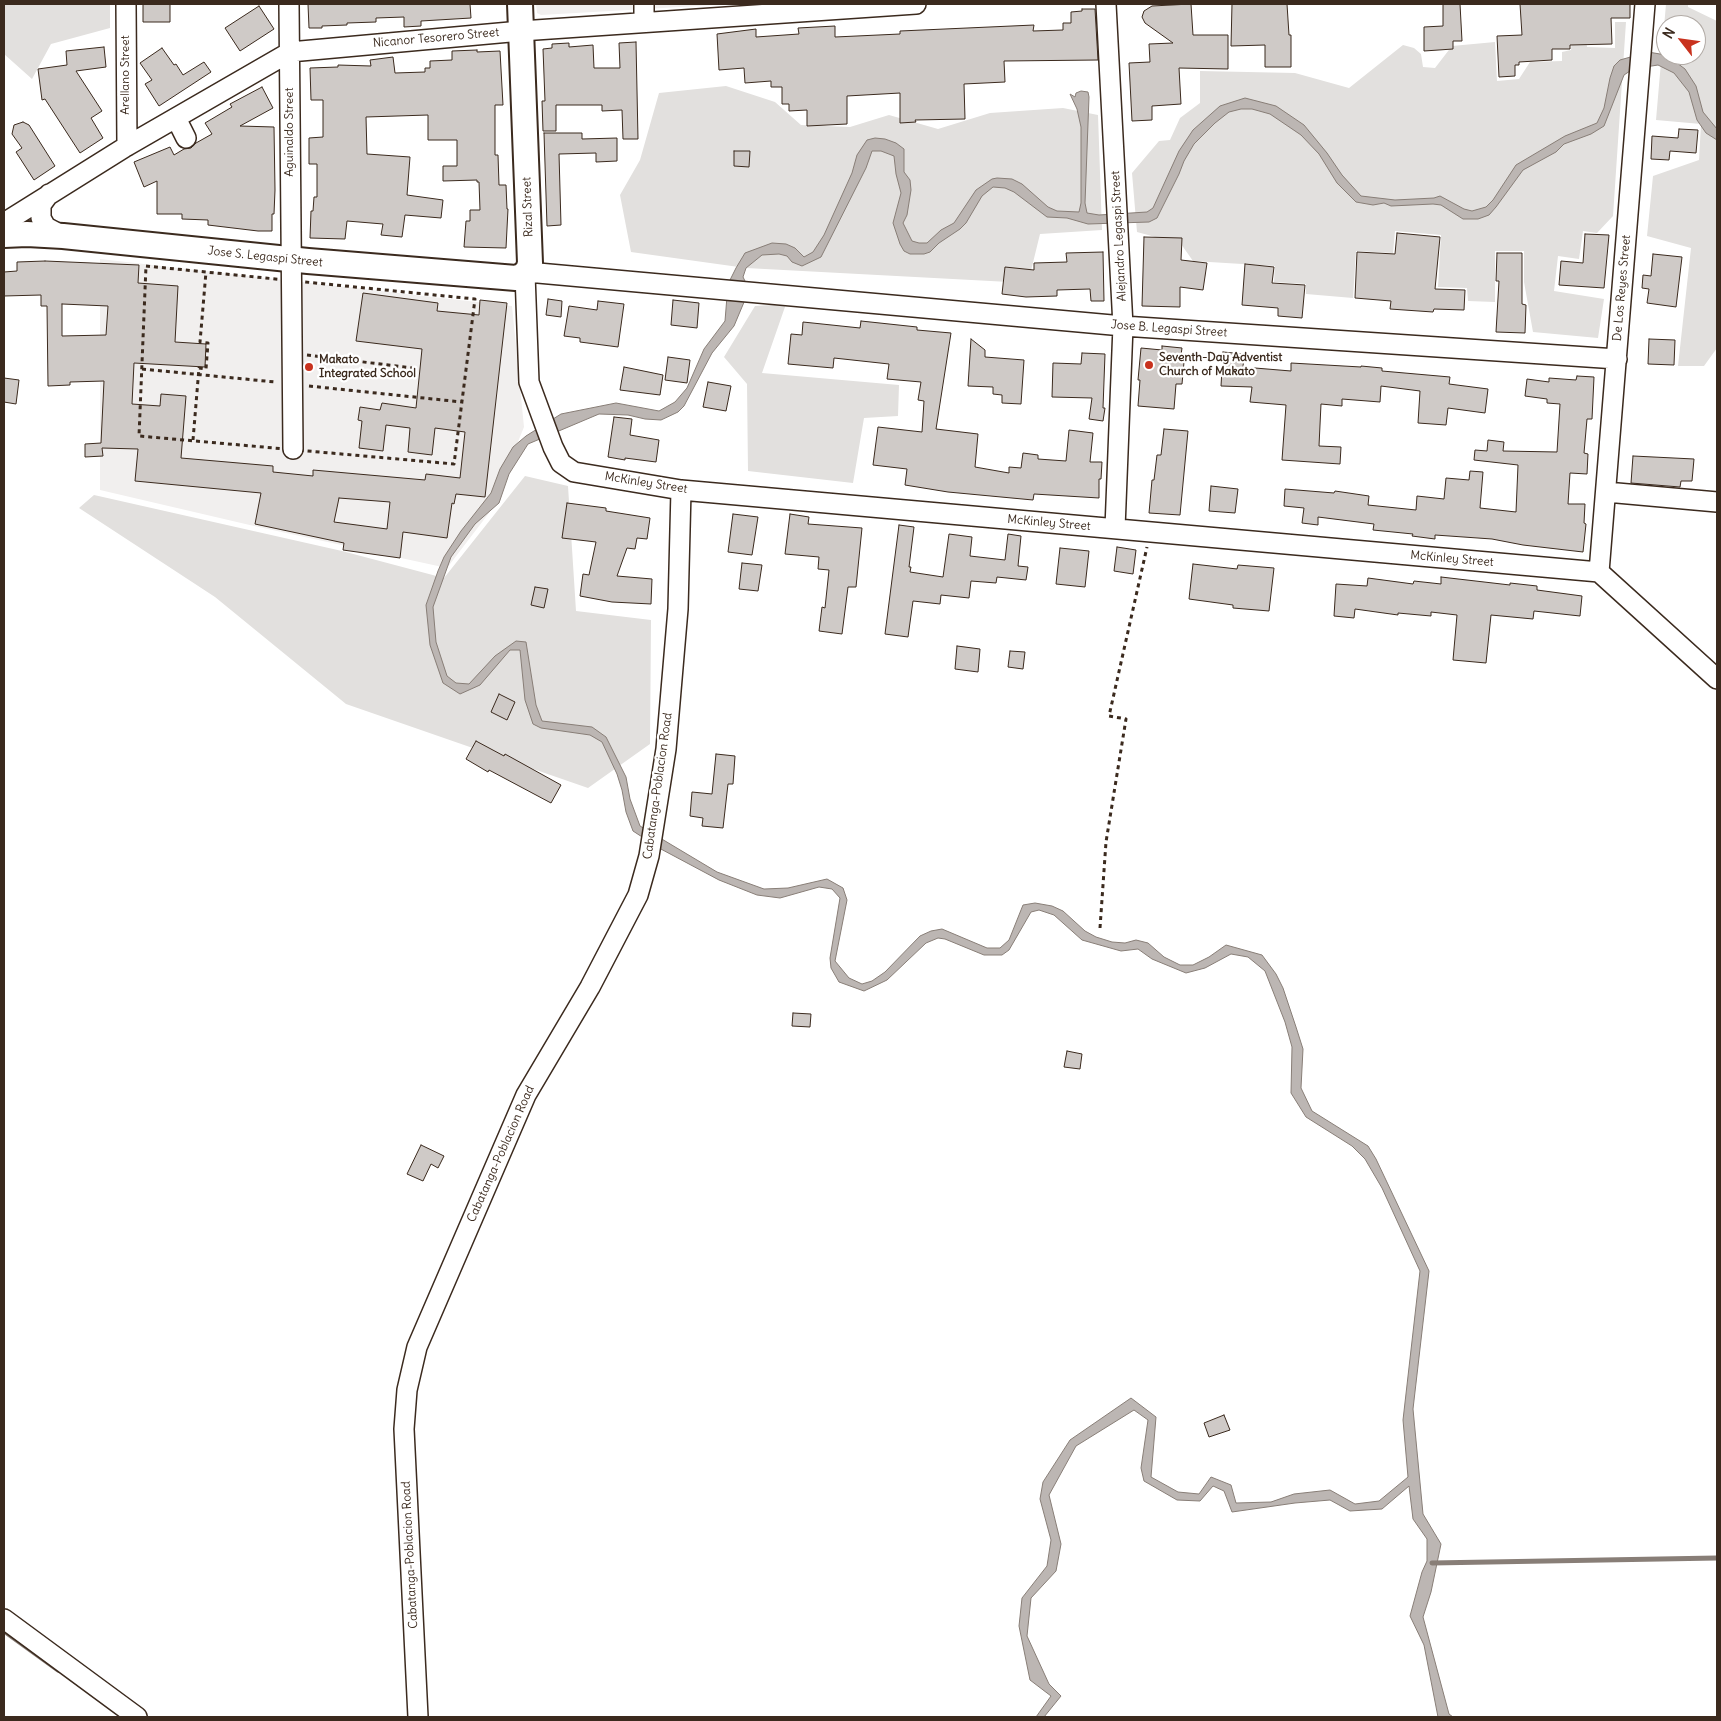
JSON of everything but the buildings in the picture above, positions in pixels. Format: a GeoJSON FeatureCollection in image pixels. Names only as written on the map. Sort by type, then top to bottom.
{"type":"FeatureCollection","features":[{"type":"Feature","properties":{"kind":"main road","name":"Rizal Street"},"geometry":{"type":"LineString","coordinates":[[520,4],[530,262],[526,273]]}},
{"type":"Feature","properties":{"kind":"main road","name":"Jose S. Legaspi Street"},"geometry":{"type":"LineString","coordinates":[[4,235],[63,236],[294,270],[516,278],[526,273]]}},
{"type":"Feature","properties":{"kind":"street","name":"Arellano Street"},"geometry":{"type":"LineString","coordinates":[[126,4],[127,146]]}},
{"type":"Feature","properties":{"kind":"street","name":"Aguinaldo Street"},"geometry":{"type":"LineString","coordinates":[[289,4],[294,270],[292,353],[293,449]]}},
{"type":"Feature","properties":{"kind":"street","name":"Nicanor Tesorero Street"},"geometry":{"type":"LineString","coordinates":[[4,223],[127,146],[290,52],[521,31],[644,13],[916,4]]}},
{"type":"Feature","properties":{"kind":"street","name":"Alejandro Legaspi Street"},"geometry":{"type":"LineString","coordinates":[[1106,4],[1124,326],[1115,528]]}},
{"type":"Feature","properties":{"kind":"street","name":"De Los Reyes Street"},"geometry":{"type":"LineString","coordinates":[[1600,572],[1645,4]]}},
{"type":"Feature","properties":{"kind":"street"},"geometry":{"type":"LineString","coordinates":[[176,118],[186,138]]}},
{"type":"Feature","properties":{"kind":"street"},"geometry":{"type":"LineString","coordinates":[[50,193],[41,205],[41,218],[46,227],[63,236]]}},
{"type":"Feature","properties":{"kind":"street","name":"Jose S. Legaspi Street"},"geometry":{"type":"LineString","coordinates":[[526,273],[721,289]]}},
{"type":"Feature","properties":{"kind":"street","name":"Rizal Street"},"geometry":{"type":"LineString","coordinates":[[526,273],[529,382],[539,408]]}},
{"type":"Feature","properties":{"kind":"street","name":"Jose B. Legaspi Street"},"geometry":{"type":"LineString","coordinates":[[721,289],[1124,326],[1617,359]]}},
{"type":"Feature","properties":{"kind":"street","name":"McKinley Street"},"geometry":{"type":"LineString","coordinates":[[539,408],[561,463],[574,472],[681,490],[1600,572]]}},
{"type":"Feature","properties":{"kind":"street","name":"Cabatanga-Poblacion Road"},"geometry":{"type":"LineString","coordinates":[[418,1717],[404,1429],[407,1390],[417,1347],[526,1094],[590,987],[638,895],[650,856],[666,749],[678,609],[681,490]]}},
{"type":"Feature","properties":{"kind":"street"},"geometry":{"type":"LineString","coordinates":[[1606,492],[1717,502]]}},
{"type":"Feature","properties":{"kind":"street"},"geometry":{"type":"LineString","coordinates":[[1600,572],[1717,679]]}},
{"type":"Feature","properties":{"kind":"street"},"geometry":{"type":"LineString","coordinates":[[4,1619],[137,1717]]}},
{"type":"Feature","properties":{"kind":"path"},"geometry":{"type":"LineString","coordinates":[[146,266],[139,436],[454,464],[475,298],[294,270]]}},
{"type":"Feature","properties":{"kind":"path"},"geometry":{"type":"LineString","coordinates":[[193,440],[199,368],[206,369],[208,343],[200,342],[206,272]]}},
{"type":"Feature","properties":{"kind":"path"},"geometry":{"type":"LineString","coordinates":[[292,353],[412,368]]}},
{"type":"Feature","properties":{"kind":"path"},"geometry":{"type":"LineString","coordinates":[[1100,928],[1106,842],[1126,719],[1109,716],[1148,546]]}},
{"type":"Feature","properties":{"kind":"shaded area"},"geometry":{"type":"Polygon","coordinates":[[[4,4],[110,4],[110,28],[51,44],[32,79],[4,54],[4,4]]]}},
{"type":"Feature","properties":{"kind":"shaded area"},"geometry":{"type":"Polygon","coordinates":[[[536,4],[732,4],[541,15],[537,13],[536,4]]]}},
{"type":"Feature","properties":{"kind":"shaded area"},"geometry":{"type":"Polygon","coordinates":[[[1666,4],[1688,4],[1688,7],[1705,15],[1665,15],[1666,4]]]}},
{"type":"Feature","properties":{"kind":"shaded area"},"geometry":{"type":"Polygon","coordinates":[[[1706,16],[1717,21],[1717,348],[1704,366],[1678,366],[1691,248],[1647,236],[1653,176],[1699,160],[1701,124],[1656,120],[1661,65],[1706,65],[1706,16]]]}},
{"type":"Feature","properties":{"kind":"shaded area"},"geometry":{"type":"Polygon","coordinates":[[[1615,22],[1626,22],[1613,216],[1597,233],[1583,231],[1579,259],[1558,256],[1554,291],[1604,299],[1598,338],[1533,332],[1524,282],[1524,251],[1495,251],[1495,302],[1468,301],[1467,288],[1438,287],[1441,235],[1395,231],[1393,253],[1356,251],[1353,298],[1306,294],[1306,284],[1274,282],[1275,266],[1193,261],[1181,244],[1137,232],[1132,173],[1159,141],[1170,140],[1180,118],[1200,103],[1200,71],[1295,73],[1349,88],[1403,45],[1414,48],[1421,54],[1423,67],[1435,68],[1452,46],[1495,42],[1497,81],[1519,79],[1530,62],[1562,61],[1562,52],[1571,50],[1572,37],[1586,37],[1587,47],[1615,48],[1615,22]]]}},
{"type":"Feature","properties":{"kind":"shaded area"},"geometry":{"type":"Polygon","coordinates":[[[1648,52],[1656,53],[1656,65],[1658,65],[1633,69],[1624,75],[1604,126],[1591,134],[1564,144],[1556,152],[1523,170],[1489,215],[1478,219],[1463,219],[1441,205],[1391,206],[1384,203],[1373,205],[1356,202],[1337,183],[1319,154],[1301,135],[1270,114],[1252,109],[1241,109],[1229,112],[1194,144],[1157,218],[1149,222],[1088,224],[1067,218],[1047,217],[1014,192],[1005,188],[993,187],[982,196],[966,223],[960,229],[939,243],[930,252],[910,254],[904,251],[900,244],[893,223],[901,193],[894,156],[881,151],[872,151],[866,168],[821,257],[802,266],[792,262],[787,256],[779,254],[762,255],[746,268],[743,277],[747,285],[747,295],[734,326],[712,353],[684,406],[678,412],[661,420],[628,415],[599,414],[528,444],[509,474],[499,503],[475,524],[451,557],[433,607],[436,642],[447,676],[456,683],[469,684],[495,656],[516,641],[526,642],[536,705],[542,721],[592,727],[606,737],[626,777],[630,799],[640,826],[717,872],[764,889],[788,888],[827,879],[843,888],[847,900],[835,961],[849,978],[862,984],[872,981],[885,972],[920,936],[931,931],[942,929],[987,948],[1000,948],[1009,940],[1023,905],[1035,903],[1052,906],[1063,911],[1085,931],[1096,937],[1112,942],[1125,943],[1136,940],[1148,943],[1164,957],[1180,965],[1193,965],[1226,945],[1262,955],[1276,974],[1283,988],[1303,1049],[1301,1088],[1312,1111],[1368,1146],[1429,1271],[1413,1409],[1423,1514],[1441,1544],[1431,1592],[1423,1617],[1449,1714],[1453,1717],[1438,1717],[1424,1645],[1410,1616],[1422,1572],[1427,1561],[1427,1539],[1413,1519],[1409,1486],[1382,1509],[1350,1511],[1330,1500],[1232,1512],[1224,1491],[1213,1486],[1200,1501],[1177,1500],[1144,1481],[1141,1468],[1148,1420],[1134,1410],[1076,1446],[1049,1495],[1061,1544],[1056,1571],[1031,1598],[1027,1636],[1049,1684],[1061,1696],[1044,1717],[1036,1717],[1051,1696],[1030,1680],[1019,1626],[1022,1598],[1047,1566],[1051,1540],[1040,1499],[1043,1482],[1070,1440],[1131,1398],[1156,1417],[1151,1477],[1178,1492],[1199,1494],[1211,1477],[1231,1485],[1236,1503],[1271,1502],[1294,1494],[1330,1490],[1355,1504],[1379,1501],[1408,1477],[1403,1420],[1420,1271],[1382,1188],[1365,1159],[1352,1146],[1306,1117],[1291,1093],[1292,1047],[1285,1022],[1265,971],[1248,957],[1231,954],[1205,968],[1186,973],[1152,959],[1138,949],[1121,951],[1082,940],[1054,915],[1039,910],[1031,912],[1009,950],[1002,955],[984,955],[938,938],[926,943],[887,980],[864,991],[839,982],[831,968],[830,958],[840,898],[832,889],[819,887],[780,898],[757,895],[719,880],[659,848],[633,831],[626,812],[617,774],[602,742],[590,735],[541,728],[533,724],[525,700],[520,650],[510,650],[480,685],[460,694],[443,683],[430,645],[426,605],[444,557],[461,531],[491,493],[500,469],[513,447],[526,436],[561,414],[616,403],[659,411],[675,402],[687,388],[704,349],[725,321],[728,284],[745,253],[772,243],[786,244],[795,248],[804,257],[813,252],[824,235],[852,173],[857,155],[867,140],[875,138],[885,139],[896,143],[904,149],[904,172],[910,180],[911,190],[907,215],[903,223],[912,241],[919,243],[927,243],[941,230],[954,223],[976,190],[992,179],[997,178],[1012,179],[1022,184],[1048,207],[1057,211],[1079,212],[1081,203],[1081,127],[1077,109],[1070,94],[1075,97],[1076,93],[1081,91],[1088,92],[1089,97],[1085,203],[1087,213],[1099,215],[1147,212],[1153,208],[1179,151],[1193,130],[1220,106],[1245,98],[1276,106],[1304,125],[1342,175],[1361,196],[1395,200],[1440,196],[1464,209],[1472,211],[1486,207],[1493,200],[1516,165],[1565,136],[1597,123],[1604,108],[1614,66],[1620,60],[1648,52]]]}},
{"type":"Feature","properties":{"kind":"shaded area"},"geometry":{"type":"Polygon","coordinates":[[[1658,65],[1680,65],[1685,69],[1696,86],[1703,112],[1717,129],[1717,140],[1706,133],[1697,120],[1689,92],[1674,73],[1658,65]]]}},
{"type":"Feature","properties":{"kind":"shaded area"},"geometry":{"type":"Polygon","coordinates":[[[726,86],[775,102],[801,125],[850,127],[889,115],[938,129],[990,113],[1063,108],[1098,115],[1102,230],[1040,234],[1028,283],[746,268],[631,252],[620,195],[640,160],[659,93],[726,86]]]}},
{"type":"Feature","properties":{"kind":"shaded area","name":"Makato Integrated School"},"geometry":{"type":"Polygon","coordinates":[[[100,259],[512,306],[524,427],[489,513],[447,568],[100,490],[100,259]]]}},
{"type":"Feature","properties":{"kind":"shaded area"},"geometry":{"type":"Polygon","coordinates":[[[786,304],[762,373],[899,385],[898,416],[864,418],[853,483],[748,471],[747,384],[724,357],[755,306],[786,304]]]}},
{"type":"Feature","properties":{"kind":"shaded area"},"geometry":{"type":"Polygon","coordinates":[[[525,476],[568,486],[576,611],[651,620],[650,744],[588,788],[346,704],[215,597],[79,508],[94,495],[342,551],[444,578],[525,476]]]}},
{"type":"Feature","properties":{"kind":"waterway"},"geometry":{"type":"LineString","coordinates":[[1432,1563],[1717,1558]]}},
{"type":"Feature","properties":{"kind":"waterway"},"geometry":{"type":"LineString","coordinates":[[4,1631],[58,1670]]}},
{"type":"Feature","properties":{"kind":"place","name":"Seventh-Day Adventist Church of Makato"},"geometry":{"type":"Point","coordinates":[1149,365]}},
{"type":"Feature","properties":{"kind":"place","name":"Makato Integrated School"},"geometry":{"type":"Point","coordinates":[309,367]}}]}
